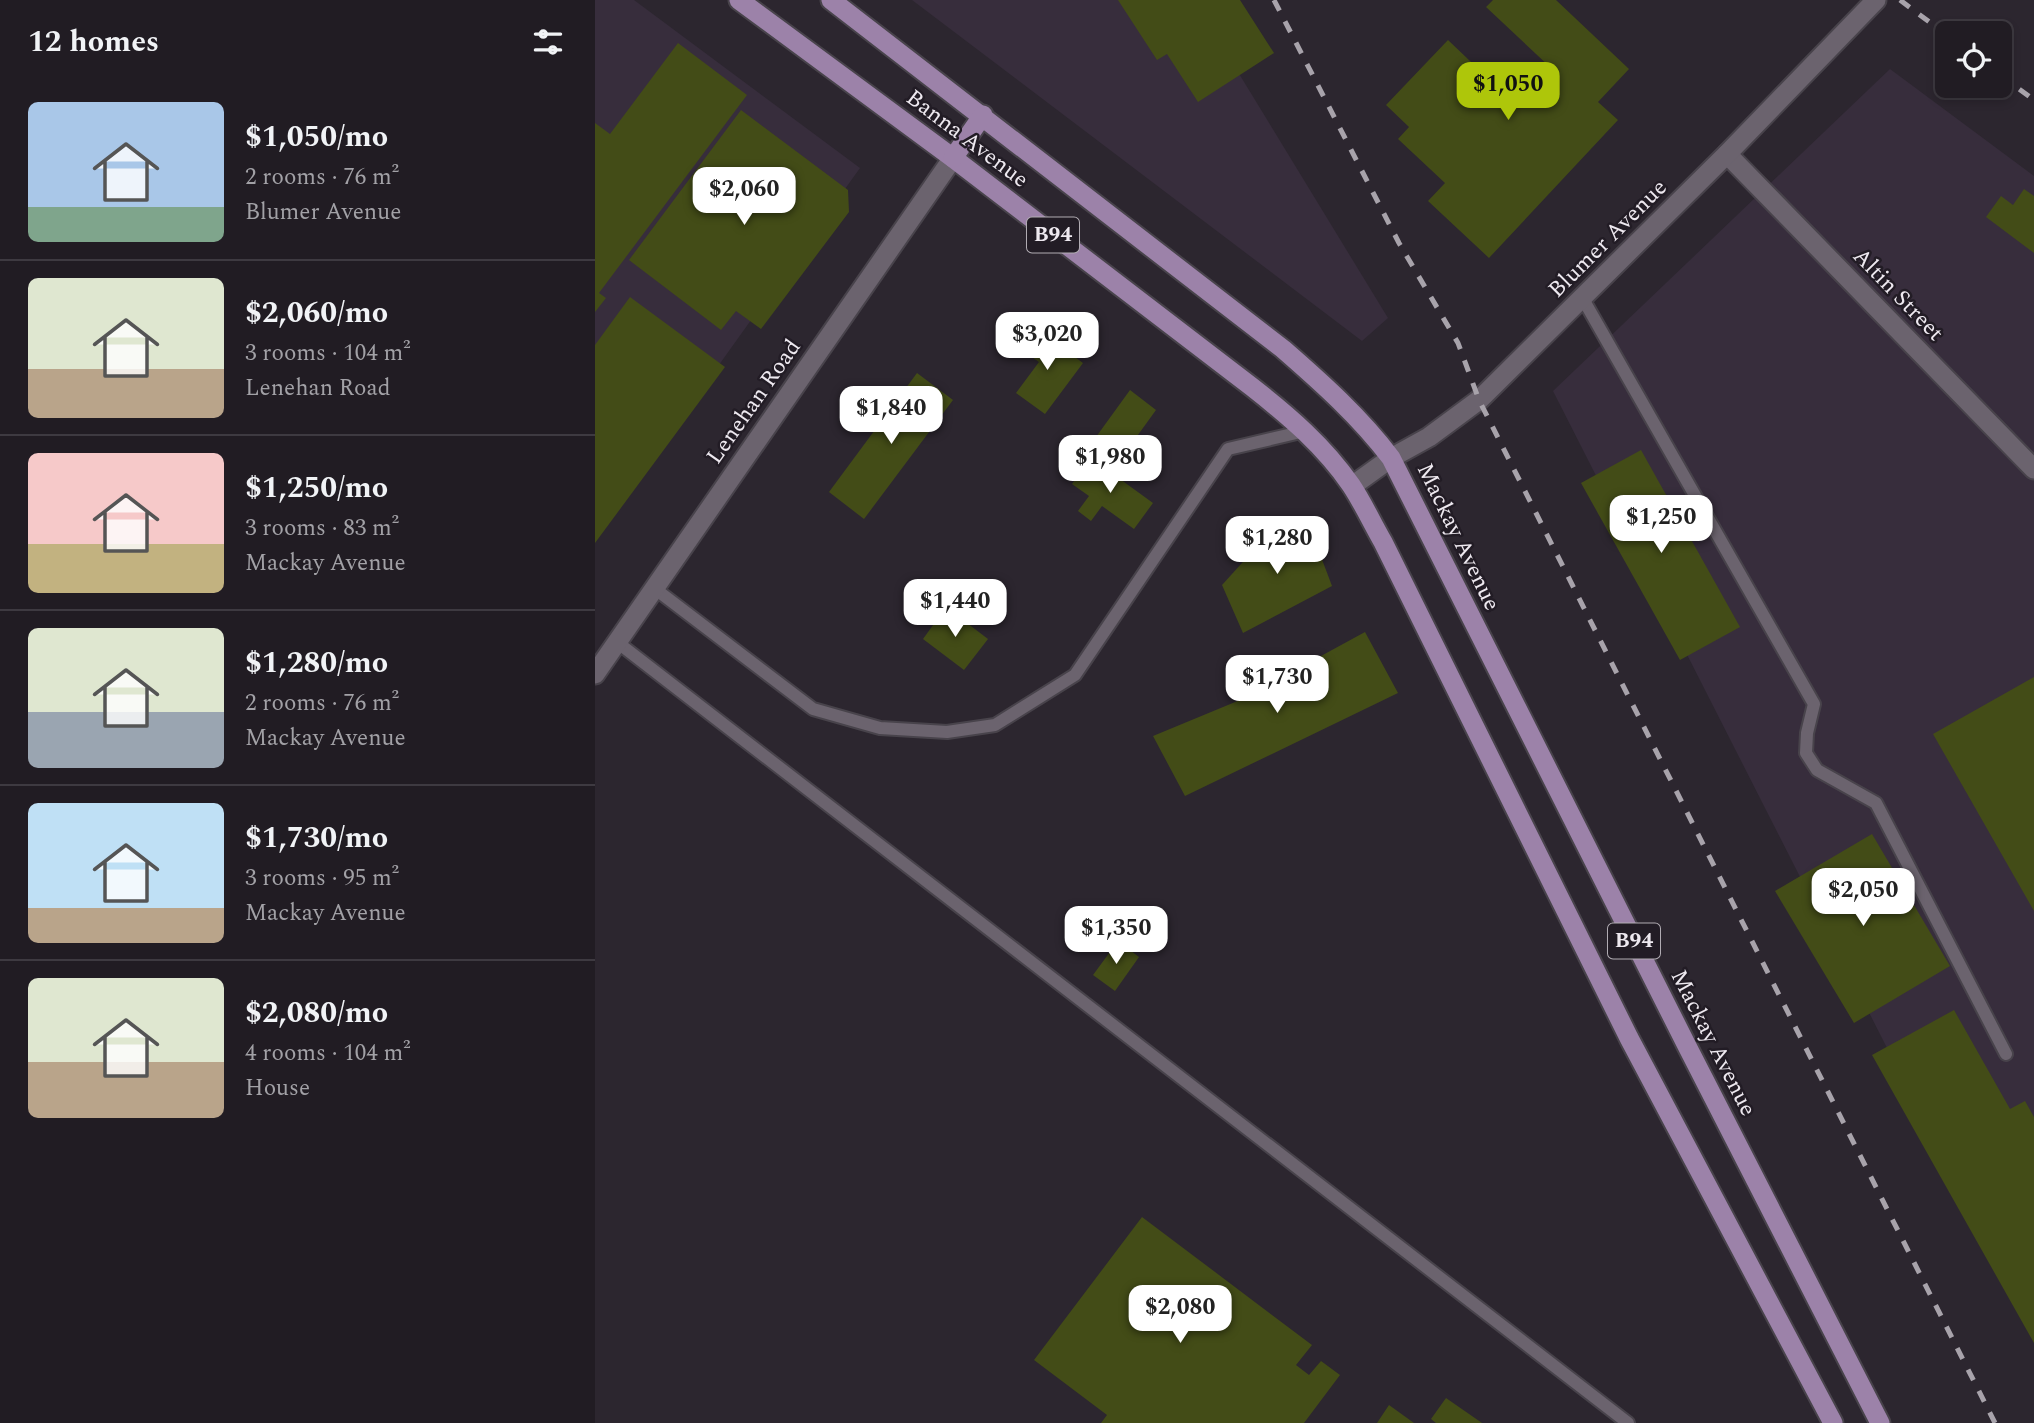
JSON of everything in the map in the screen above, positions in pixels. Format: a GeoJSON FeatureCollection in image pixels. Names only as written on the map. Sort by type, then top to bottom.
{"type":"FeatureCollection","features":[{"type":"Feature","properties":{"kind":"main road","name":"Banna Avenue"},"geometry":{"type":"LineString","coordinates":[[739,0],[953,158],[1252,387],[1305,431],[1352,486]]}},
{"type":"Feature","properties":{"kind":"main road","name":"Banna Avenue"},"geometry":{"type":"LineString","coordinates":[[831,0],[1283,349],[1339,398],[1373,434],[1391,458]]}},
{"type":"Feature","properties":{"kind":"main road"},"geometry":{"type":"LineString","coordinates":[[953,158],[983,115]]}},
{"type":"Feature","properties":{"kind":"main road","name":"Mackay Avenue"},"geometry":{"type":"LineString","coordinates":[[1391,458],[1880,1423]]}},
{"type":"Feature","properties":{"kind":"main road","name":"B94"},"geometry":{"type":"LineString","coordinates":[[1352,486],[1383,542],[1629,1038],[1833,1423]]}},
{"type":"Feature","properties":{"kind":"street","name":"Blumer Avenue"},"geometry":{"type":"LineString","coordinates":[[1352,486],[1391,458],[1429,437],[1479,400],[1727,154],[1876,0]]}},
{"type":"Feature","properties":{"kind":"street","name":"Altin Street"},"geometry":{"type":"LineString","coordinates":[[1727,154],[2034,469]]}},
{"type":"Feature","properties":{"kind":"street","name":"Lenehan Road"},"geometry":{"type":"LineString","coordinates":[[595,674],[953,158]]}},
{"type":"Feature","properties":{"kind":"lane"},"geometry":{"type":"LineString","coordinates":[[1583,299],[1814,704],[1807,733],[1806,753],[1817,770],[1876,803],[2006,1055]]}},
{"type":"Feature","properties":{"kind":"lane"},"geometry":{"type":"LineString","coordinates":[[654,588],[813,709],[880,728],[947,732],[995,725],[1075,675],[1228,449],[1305,431]]}},
{"type":"Feature","properties":{"kind":"lane"},"geometry":{"type":"LineString","coordinates":[[617,642],[1628,1423]]}},
{"type":"Feature","properties":{"kind":"shaded area"},"geometry":{"type":"Polygon","coordinates":[[[595,0],[634,0],[860,168],[595,538],[595,0]]]}},
{"type":"Feature","properties":{"kind":"shaded area"},"geometry":{"type":"Polygon","coordinates":[[[912,0],[1194,0],[1388,318],[1362,341],[912,0]]]}},
{"type":"Feature","properties":{"kind":"shaded area"},"geometry":{"type":"Polygon","coordinates":[[[1890,69],[2034,176],[2034,1337],[1553,391],[1890,69]]]}},
{"type":"Feature","properties":{"kind":"building"},"geometry":{"type":"Polygon","coordinates":[[[1118,0],[1240,0],[1274,53],[1198,102],[1167,54],[1157,60],[1118,0]]]}},
{"type":"Feature","properties":{"kind":"building"},"geometry":{"type":"Polygon","coordinates":[[[1493,0],[1556,0],[1629,69],[1598,102],[1618,120],[1489,258],[1428,201],[1445,183],[1398,139],[1409,127],[1386,105],[1448,40],[1491,81],[1527,96],[1552,69],[1486,7],[1493,0]]]}},
{"type":"Feature","properties":{"kind":"building"},"geometry":{"type":"Polygon","coordinates":[[[678,43],[747,95],[599,293],[606,298],[595,312],[595,123],[610,134],[678,43]]]}},
{"type":"Feature","properties":{"kind":"building"},"geometry":{"type":"Polygon","coordinates":[[[741,110],[848,190],[849,212],[761,329],[736,311],[721,330],[629,260],[741,110]]]}},
{"type":"Feature","properties":{"kind":"building"},"geometry":{"type":"Polygon","coordinates":[[[2024,189],[2034,196],[2034,253],[1986,217],[2001,196],[2013,205],[2024,189]]]}},
{"type":"Feature","properties":{"kind":"building"},"geometry":{"type":"Polygon","coordinates":[[[630,297],[725,367],[595,543],[595,345],[630,297]]]}},
{"type":"Feature","properties":{"kind":"building"},"geometry":{"type":"Polygon","coordinates":[[[1037,329],[1083,363],[1045,414],[1016,393],[1039,362],[1022,350],[1037,329]]]}},
{"type":"Feature","properties":{"kind":"building"},"geometry":{"type":"Polygon","coordinates":[[[917,373],[953,400],[864,519],[829,492],[917,373]]]}},
{"type":"Feature","properties":{"kind":"building"},"geometry":{"type":"Polygon","coordinates":[[[1130,390],[1156,410],[1122,457],[1096,437],[1130,390]]]}},
{"type":"Feature","properties":{"kind":"building"},"geometry":{"type":"Polygon","coordinates":[[[1641,450],[1740,627],[1680,660],[1581,483],[1641,450]]]}},
{"type":"Feature","properties":{"kind":"building"},"geometry":{"type":"Polygon","coordinates":[[[1091,458],[1153,503],[1134,529],[1102,506],[1091,521],[1078,511],[1089,496],[1072,484],[1091,458]]]}},
{"type":"Feature","properties":{"kind":"building"},"geometry":{"type":"Polygon","coordinates":[[[1306,517],[1332,586],[1243,633],[1222,585],[1261,542],[1306,517]]]}},
{"type":"Feature","properties":{"kind":"building"},"geometry":{"type":"Polygon","coordinates":[[[946,607],[988,639],[964,670],[923,639],[946,607]]]}},
{"type":"Feature","properties":{"kind":"building"},"geometry":{"type":"Polygon","coordinates":[[[1365,632],[1398,693],[1185,796],[1153,736],[1240,700],[1365,632]]]}},
{"type":"Feature","properties":{"kind":"building"},"geometry":{"type":"Polygon","coordinates":[[[2034,677],[2034,911],[1933,734],[2034,677]]]}},
{"type":"Feature","properties":{"kind":"building"},"geometry":{"type":"Polygon","coordinates":[[[1872,834],[1950,966],[1854,1023],[1775,891],[1872,834]]]}},
{"type":"Feature","properties":{"kind":"building"},"geometry":{"type":"Polygon","coordinates":[[[1118,941],[1139,957],[1115,991],[1093,975],[1118,941]]]}},
{"type":"Feature","properties":{"kind":"building"},"geometry":{"type":"Polygon","coordinates":[[[1954,1010],[2010,1109],[2025,1101],[2034,1117],[2034,1343],[1872,1055],[1954,1010]]]}},
{"type":"Feature","properties":{"kind":"building"},"geometry":{"type":"Polygon","coordinates":[[[1142,1217],[1312,1345],[1296,1365],[1309,1375],[1321,1361],[1340,1375],[1304,1423],[1101,1423],[1107,1415],[1034,1360],[1142,1217]]]}},
{"type":"Feature","properties":{"kind":"building"},"geometry":{"type":"Polygon","coordinates":[[[1446,1398],[1482,1423],[1436,1423],[1431,1419],[1446,1398]]]}},
{"type":"Feature","properties":{"kind":"building"},"geometry":{"type":"Polygon","coordinates":[[[1389,1405],[1414,1423],[1377,1423],[1389,1405]]]}},
{"type":"Feature","properties":{"kind":"railway"},"geometry":{"type":"LineString","coordinates":[[1274,0],[1399,243],[1458,343],[1479,400],[1995,1423]]}},
{"type":"Feature","properties":{"kind":"railway"},"geometry":{"type":"LineString","coordinates":[[1900,0],[1935,26]]}},
{"type":"Feature","properties":{"kind":"railway"},"geometry":{"type":"LineString","coordinates":[[2012,84],[2034,100]]}}]}
